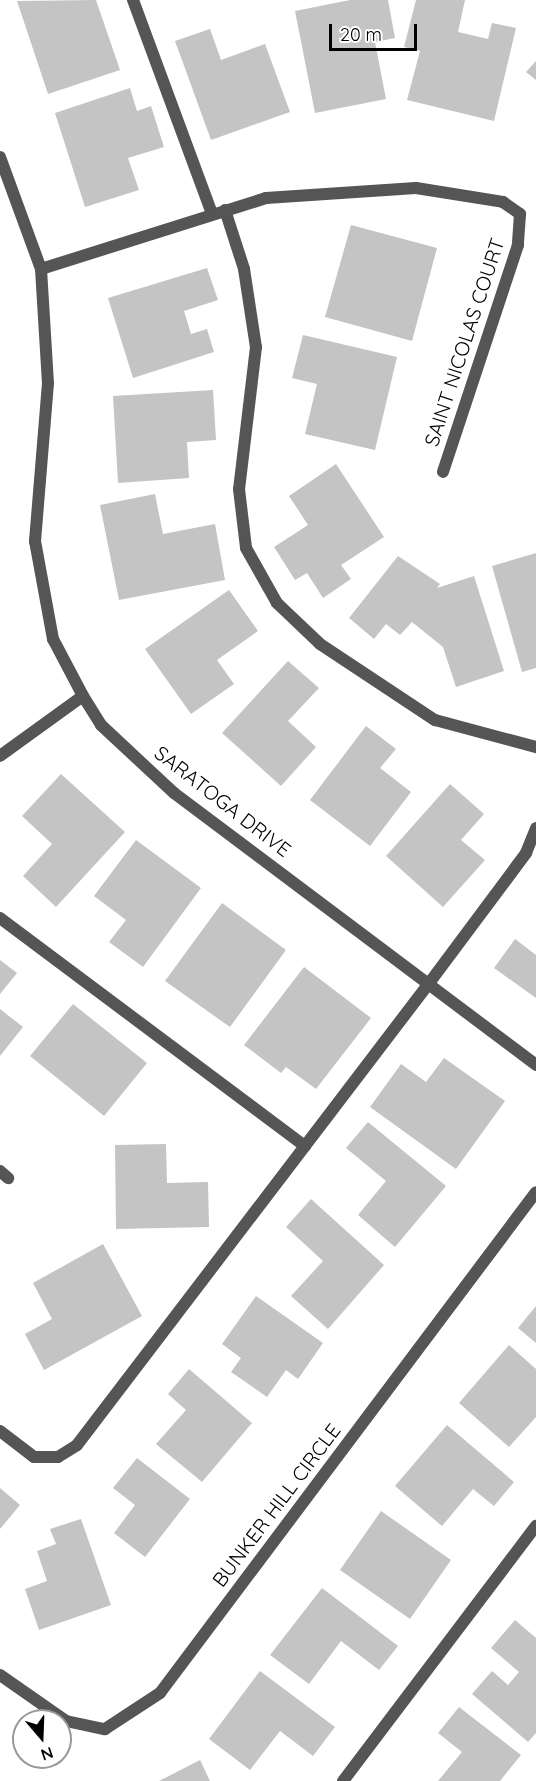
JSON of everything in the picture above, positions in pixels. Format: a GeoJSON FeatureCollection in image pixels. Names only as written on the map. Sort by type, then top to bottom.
{"type":"FeatureCollection","features":[{"type":"Feature","properties":{"kind":"street"},"geometry":{"type":"LineString","coordinates":[[133,0],[212,214]]}},
{"type":"Feature","properties":{"kind":"street","name":"SARATOGA DRIVE"},"geometry":{"type":"LineString","coordinates":[[0,157],[41,269],[48,383],[35,541],[53,639],[83,696],[101,725],[174,793],[430,982],[536,1065]]}},
{"type":"Feature","properties":{"kind":"street","name":"SAINT NICOLAS COURT"},"geometry":{"type":"LineString","coordinates":[[41,269],[266,198],[416,188],[503,201],[520,214],[518,245],[443,472]]}},
{"type":"Feature","properties":{"kind":"street"},"geometry":{"type":"LineString","coordinates":[[225,210],[244,269],[256,347],[239,489],[251,557],[277,603],[320,644],[435,720],[536,747]]}},
{"type":"Feature","properties":{"kind":"street"},"geometry":{"type":"LineString","coordinates":[[0,756],[83,696]]}},
{"type":"Feature","properties":{"kind":"street"},"geometry":{"type":"LineString","coordinates":[[0,1431],[34,1457],[58,1457],[77,1445],[526,853],[536,828]]}},
{"type":"Feature","properties":{"kind":"street"},"geometry":{"type":"LineString","coordinates":[[0,918],[305,1146]]}},
{"type":"Feature","properties":{"kind":"street","name":"BUNKER HILL CIRCLE"},"geometry":{"type":"LineString","coordinates":[[0,1675],[66,1721],[105,1729],[160,1693],[536,1192]]}},
{"type":"Feature","properties":{"kind":"street"},"geometry":{"type":"LineString","coordinates":[[343,1781],[536,1526]]}},
{"type":"Feature","properties":{"kind":"building"},"geometry":{"type":"Polygon","coordinates":[[[96,0],[120,70],[48,94],[17,1],[96,0]]]}},
{"type":"Feature","properties":{"kind":"building"},"geometry":{"type":"Polygon","coordinates":[[[350,0],[388,0],[395,38],[375,42],[386,99],[315,113],[295,11],[350,0]]]}},
{"type":"Feature","properties":{"kind":"building"},"geometry":{"type":"Polygon","coordinates":[[[416,0],[465,0],[458,32],[488,39],[492,23],[516,28],[494,121],[407,100],[420,51],[404,47],[416,0]]]}},
{"type":"Feature","properties":{"kind":"building"},"geometry":{"type":"Polygon","coordinates":[[[210,29],[221,60],[265,44],[290,112],[211,140],[175,41],[210,29]]]}},
{"type":"Feature","properties":{"kind":"building"},"geometry":{"type":"Polygon","coordinates":[[[536,61],[536,80],[526,72],[536,61]]]}},
{"type":"Feature","properties":{"kind":"building"},"geometry":{"type":"Polygon","coordinates":[[[130,88],[137,111],[151,106],[164,147],[128,158],[139,190],[85,207],[55,113],[130,88]]]}},
{"type":"Feature","properties":{"kind":"building"},"geometry":{"type":"Polygon","coordinates":[[[351,225],[437,248],[412,341],[325,317],[351,225]]]}},
{"type":"Feature","properties":{"kind":"building"},"geometry":{"type":"Polygon","coordinates":[[[207,268],[218,300],[184,311],[191,334],[207,329],[214,352],[133,378],[108,298],[207,268]]]}},
{"type":"Feature","properties":{"kind":"building"},"geometry":{"type":"Polygon","coordinates":[[[303,335],[397,357],[375,450],[305,434],[317,384],[292,378],[303,335]]]}},
{"type":"Feature","properties":{"kind":"building"},"geometry":{"type":"Polygon","coordinates":[[[213,390],[216,440],[187,442],[189,478],[118,483],[113,396],[213,390]]]}},
{"type":"Feature","properties":{"kind":"building"},"geometry":{"type":"Polygon","coordinates":[[[336,464],[384,537],[341,565],[351,579],[323,598],[307,573],[295,580],[274,547],[308,525],[289,496],[336,464]]]}},
{"type":"Feature","properties":{"kind":"building"},"geometry":{"type":"Polygon","coordinates":[[[155,494],[163,534],[215,524],[225,580],[119,600],[100,505],[155,494]]]}},
{"type":"Feature","properties":{"kind":"building"},"geometry":{"type":"Polygon","coordinates":[[[536,553],[536,668],[522,672],[492,566],[536,553]]]}},
{"type":"Feature","properties":{"kind":"building"},"geometry":{"type":"Polygon","coordinates":[[[398,556],[440,584],[437,588],[474,576],[504,671],[456,687],[443,647],[412,622],[400,635],[386,624],[374,639],[349,618],[398,556]]]}},
{"type":"Feature","properties":{"kind":"building"},"geometry":{"type":"Polygon","coordinates":[[[229,590],[258,631],[217,660],[234,684],[191,714],[145,649],[229,590]]]}},
{"type":"Feature","properties":{"kind":"building"},"geometry":{"type":"Polygon","coordinates":[[[288,661],[319,688],[288,721],[316,747],[281,786],[222,733],[288,661]]]}},
{"type":"Feature","properties":{"kind":"building"},"geometry":{"type":"Polygon","coordinates":[[[366,726],[396,749],[380,768],[411,792],[370,846],[310,800],[366,726]]]}},
{"type":"Feature","properties":{"kind":"building"},"geometry":{"type":"Polygon","coordinates":[[[61,774],[125,832],[56,907],[23,876],[52,844],[22,816],[61,774]]]}},
{"type":"Feature","properties":{"kind":"building"},"geometry":{"type":"Polygon","coordinates":[[[450,784],[484,814],[461,840],[485,860],[443,907],[386,856],[450,784]]]}},
{"type":"Feature","properties":{"kind":"building"},"geometry":{"type":"Polygon","coordinates":[[[136,840],[201,888],[143,967],[109,942],[126,920],[94,896],[136,840]]]}},
{"type":"Feature","properties":{"kind":"building"},"geometry":{"type":"Polygon","coordinates":[[[222,903],[286,950],[230,1027],[165,981],[222,903]]]}},
{"type":"Feature","properties":{"kind":"building"},"geometry":{"type":"Polygon","coordinates":[[[515,939],[536,955],[536,998],[494,968],[515,939]]]}},
{"type":"Feature","properties":{"kind":"building"},"geometry":{"type":"Polygon","coordinates":[[[0,960],[17,973],[0,994],[0,960]]]}},
{"type":"Feature","properties":{"kind":"building"},"geometry":{"type":"Polygon","coordinates":[[[304,967],[371,1018],[316,1089],[286,1067],[281,1073],[244,1045],[304,967]]]}},
{"type":"Feature","properties":{"kind":"building"},"geometry":{"type":"Polygon","coordinates":[[[73,1004],[147,1063],[104,1116],[30,1056],[73,1004]]]}},
{"type":"Feature","properties":{"kind":"building"},"geometry":{"type":"Polygon","coordinates":[[[0,1009],[23,1027],[0,1056],[0,1009]]]}},
{"type":"Feature","properties":{"kind":"building"},"geometry":{"type":"Polygon","coordinates":[[[444,1058],[505,1101],[456,1169],[370,1107],[401,1064],[426,1082],[444,1058]]]}},
{"type":"Feature","properties":{"kind":"building"},"geometry":{"type":"Polygon","coordinates":[[[368,1122],[446,1186],[395,1247],[358,1215],[386,1181],[346,1148],[368,1122]]]}},
{"type":"Feature","properties":{"kind":"building"},"geometry":{"type":"Polygon","coordinates":[[[166,1144],[167,1183],[208,1182],[209,1227],[116,1229],[115,1145],[166,1144]]]}},
{"type":"Feature","properties":{"kind":"building"},"geometry":{"type":"Polygon","coordinates":[[[311,1199],[384,1265],[328,1329],[291,1296],[323,1261],[286,1227],[311,1199]]]}},
{"type":"Feature","properties":{"kind":"building"},"geometry":{"type":"Polygon","coordinates":[[[103,1244],[142,1316],[44,1370],[25,1334],[52,1319],[33,1283],[103,1244]]]}},
{"type":"Feature","properties":{"kind":"building"},"geometry":{"type":"Polygon","coordinates":[[[256,1296],[323,1343],[298,1379],[286,1370],[267,1397],[231,1372],[241,1358],[222,1344],[256,1296]]]}},
{"type":"Feature","properties":{"kind":"building"},"geometry":{"type":"Polygon","coordinates":[[[536,1306],[536,1343],[518,1328],[536,1306]]]}},
{"type":"Feature","properties":{"kind":"building"},"geometry":{"type":"Polygon","coordinates":[[[509,1345],[536,1369],[536,1417],[509,1447],[459,1403],[509,1345]]]}},
{"type":"Feature","properties":{"kind":"building"},"geometry":{"type":"Polygon","coordinates":[[[189,1369],[252,1423],[202,1482],[156,1444],[186,1410],[168,1394],[189,1369]]]}},
{"type":"Feature","properties":{"kind":"building"},"geometry":{"type":"Polygon","coordinates":[[[447,1425],[514,1482],[494,1506],[473,1489],[442,1526],[395,1486],[447,1425]]]}},
{"type":"Feature","properties":{"kind":"building"},"geometry":{"type":"Polygon","coordinates":[[[137,1458],[190,1499],[145,1557],[114,1533],[135,1505],[113,1488],[137,1458]]]}},
{"type":"Feature","properties":{"kind":"building"},"geometry":{"type":"Polygon","coordinates":[[[0,1488],[20,1505],[0,1529],[0,1488]]]}},
{"type":"Feature","properties":{"kind":"building"},"geometry":{"type":"Polygon","coordinates":[[[381,1511],[451,1560],[410,1619],[340,1570],[381,1511]]]}},
{"type":"Feature","properties":{"kind":"building"},"geometry":{"type":"Polygon","coordinates":[[[81,1519],[111,1605],[39,1630],[25,1589],[47,1581],[37,1551],[56,1544],[50,1529],[81,1519]]]}},
{"type":"Feature","properties":{"kind":"building"},"geometry":{"type":"Polygon","coordinates":[[[322,1588],[398,1646],[379,1670],[341,1641],[309,1684],[270,1655],[322,1588]]]}},
{"type":"Feature","properties":{"kind":"building"},"geometry":{"type":"Polygon","coordinates":[[[515,1620],[536,1638],[536,1733],[528,1742],[472,1694],[492,1671],[508,1685],[519,1672],[491,1648],[515,1620]]]}},
{"type":"Feature","properties":{"kind":"building"},"geometry":{"type":"Polygon","coordinates":[[[260,1671],[335,1727],[313,1756],[280,1731],[250,1770],[209,1739],[260,1671]]]}},
{"type":"Feature","properties":{"kind":"building"},"geometry":{"type":"Polygon","coordinates":[[[459,1707],[521,1755],[500,1781],[438,1781],[462,1752],[438,1733],[459,1707]]]}},
{"type":"Feature","properties":{"kind":"building"},"geometry":{"type":"Polygon","coordinates":[[[200,1760],[210,1781],[159,1781],[200,1760]]]}}]}
